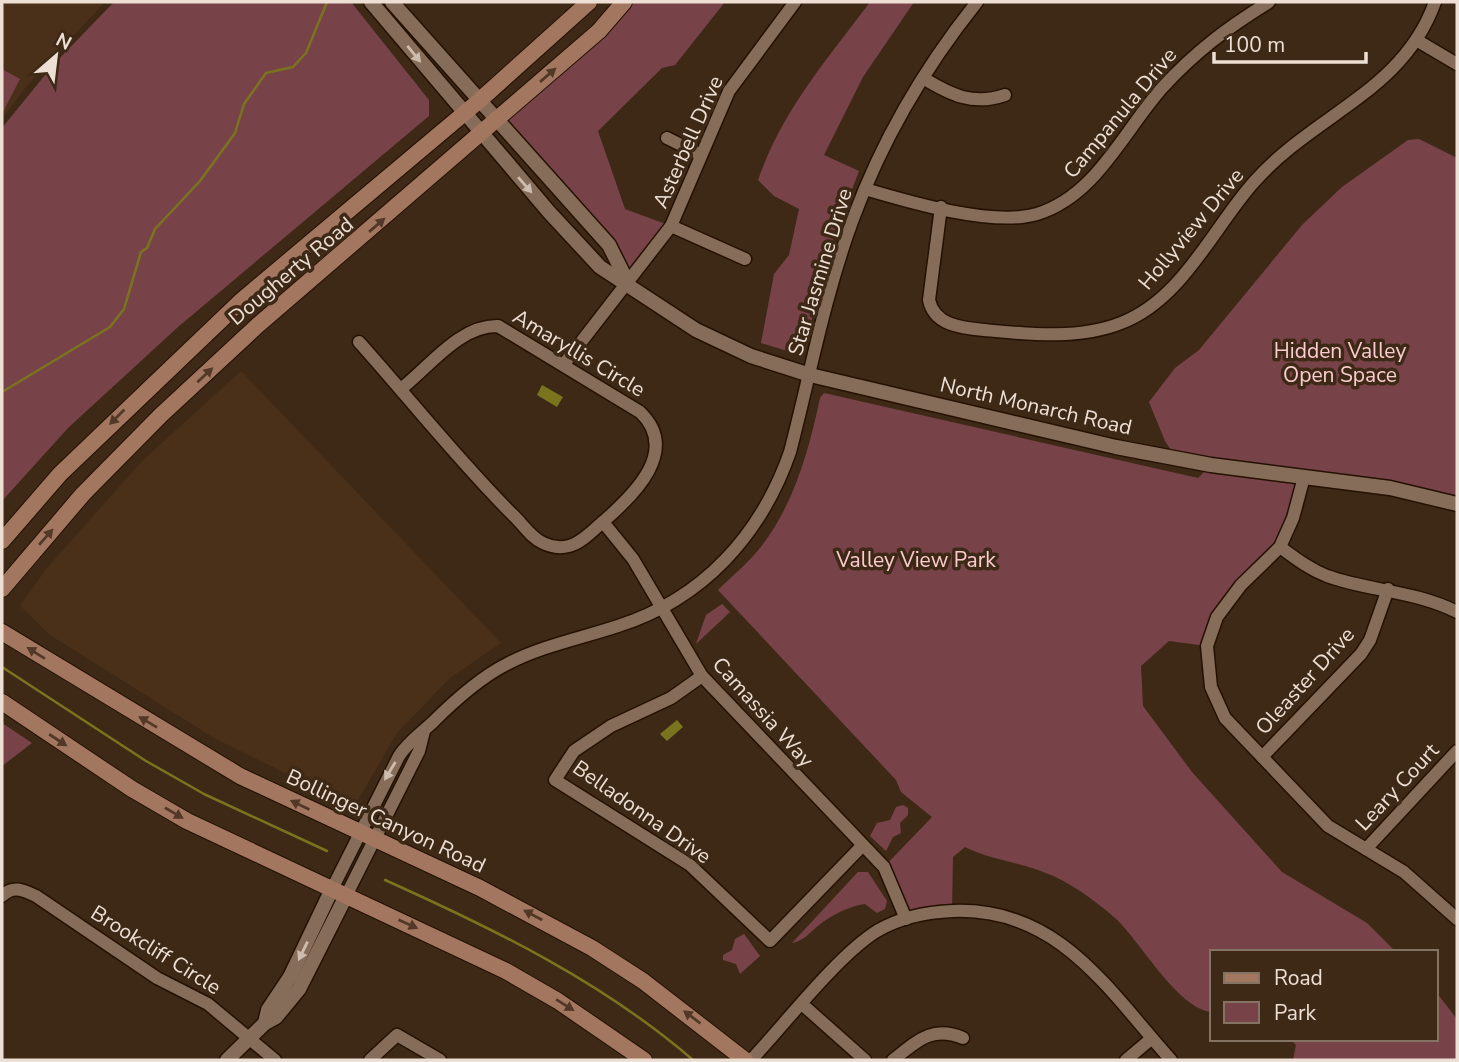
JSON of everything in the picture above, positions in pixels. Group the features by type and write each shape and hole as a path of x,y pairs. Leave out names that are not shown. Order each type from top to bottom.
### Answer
{"main road":[{"name":"Dougherty Road","path":"2,541 60,474 242,300 480,100 589,2"},
{"name":"Dougherty Road","path":"2,589 83,494 161,415 258,325 599,31 624,2"},
{"name":"Bollinger Canyon Road","path":"2,632 240,776 481,888 592,948 643,981 745,1060"},
{"path":"2,702 132,789 187,821 506,971 606,1032 644,1060"}],"street":[{"name":"North Monarch Road","path":"370,2 463,113 600,267 628,282 696,330 751,356 810,375 1116,447 1212,465 1390,488 1457,504"},
{"name":"North Monarch Road","path":"392,2 609,245 628,282"},
{"name":"Asterbell Drive","path":"564,364 671,226 729,91 795,2"},
{"name":"Star Jasmine Drive","path":"367,837 419,751 424,731 456,699 508,663 622,625 661,607 712,575 748,536 779,483 790,452 841,255 865,188 894,126 923,78 977,2"},
{"name":"Campanula Drive","path":"865,188 993,219 1035,214 1078,193 1161,90 1204,45 1269,2"},
{"name":"Hollyview Drive","path":"941,207 929,300 931,312 943,321 969,328 1031,334 1095,331 1121,323 1149,309 1173,286 1255,181 1328,117 1380,84 1418,41 1435,2"},
{"path":"1418,41 1457,64"},
{"path":"923,78 970,100 986,102 1005,95"},
{"path":"667,138 701,155"},
{"path":"671,226 745,259"},
{"name":"Amaryllis Circle","path":"359,342 502,503 543,543 558,547 571,546 626,503 645,477 657,446 655,431 639,412 498,326 484,325 468,333 402,388"},
{"path":"1304,477 1293,519 1280,547 1222,609 1207,646 1211,687 1225,718 1328,826 1404,873 1457,919"},
{"name":"Camassia Way","path":"603,522 633,559 702,676 884,867 906,919"},
{"path":"1280,547 1309,568 1328,576 1388,589 1457,612"},
{"name":"Oleaster Drive","path":"1262,757 1361,654 1370,640 1388,589"},
{"name":"Belladonna Drive","path":"702,676 671,698 611,726 574,751 555,780 690,865 770,941 862,846"},
{"name":"Leary Court","path":"1366,849 1457,751"},
{"path":"227,1060 265,1023 268,1010 339,893 367,837"},
{"name":"Brookcliff Circle","path":"2,896 10,889 23,890 36,896 157,978 208,1003 249,1038"},
{"path":"751,1060 852,951 877,931 906,919 941,911 972,910 1024,922 1069,948 1171,1060"},
{"path":"803,1005 865,1060"},
{"path":"893,1060 921,1038 947,1031 963,1038"},
{"path":"370,1060 397,1035 440,1060"},
{"path":"249,1038 275,1060"},
{"path":"1126,1060 1152,1039"}],"shaded area":[{"path":"2,2 105,2 26,87 2,119"},
{"path":"241,371 501,643 450,678 397,733 354,807 214,738 50,635 20,606 46,569 142,461"},
{"path":"542,385 563,397 557,407 537,395"},
{"path":"677,720 683,727 667,741 660,734"}],"green space":[{"path":"114,2 351,2 429,100 429,116 178,327 68,428 2,501 2,128 54,64"},
{"path":"624,2 725,2 675,65 662,68 598,131 625,209 671,226 628,282 609,245 496,120"},
{"path":"870,2 914,2 863,77 824,155 859,171 831,245 804,350 797,354 761,343 774,274 789,255 799,209 774,196 758,180 768,154 793,108"},
{"path":"2,69 20,79 2,114"},
{"name":"Hidden Valley Open Space","path":"1419,139 1457,158 1457,504 1304,477 1280,547 1241,585 1207,646 1169,641 1141,666 1143,706 1192,772 1282,872 1367,923 1394,950 1210,950 1210,1011 1199,1008 1172,987 1114,917 1081,892 1046,873 965,847 953,857 952,911 906,919 884,867 932,817 901,792 896,780 718,590 760,548 782,514 799,476 820,398 824,393 1198,478 1211,465 1176,458 1165,441 1149,402 1175,368 1199,350 1302,225 1342,187 1408,140"},
{"path":"722,604 730,612 696,644 706,615"},
{"path":"2,723 32,743 2,766"},
{"path":"903,805 908,808 908,815 900,823 901,833 893,837 886,851 870,836 877,823 890,820 896,807"},
{"path":"858,872 868,872 887,901 885,909 877,913 865,904 847,909 792,943"},
{"path":"744,934 760,956 740,974 736,964 723,960 723,955 732,950 735,939"},
{"path":"1438,995 1457,1019 1457,1060 1293,1060 1296,1045 1292,1041 1438,1041"}],"waterway":[{"path":"2,392 110,327 124,309 141,252 147,248 155,229 200,181 235,133 244,104 266,73 293,67 306,53 327,2"},
{"path":"2,667 146,761 204,794 327,851"},
{"path":"385,880 546,959 622,1006 693,1060"}],"park label":[{"name":"Valley View Park","path":"916,560"}]}
